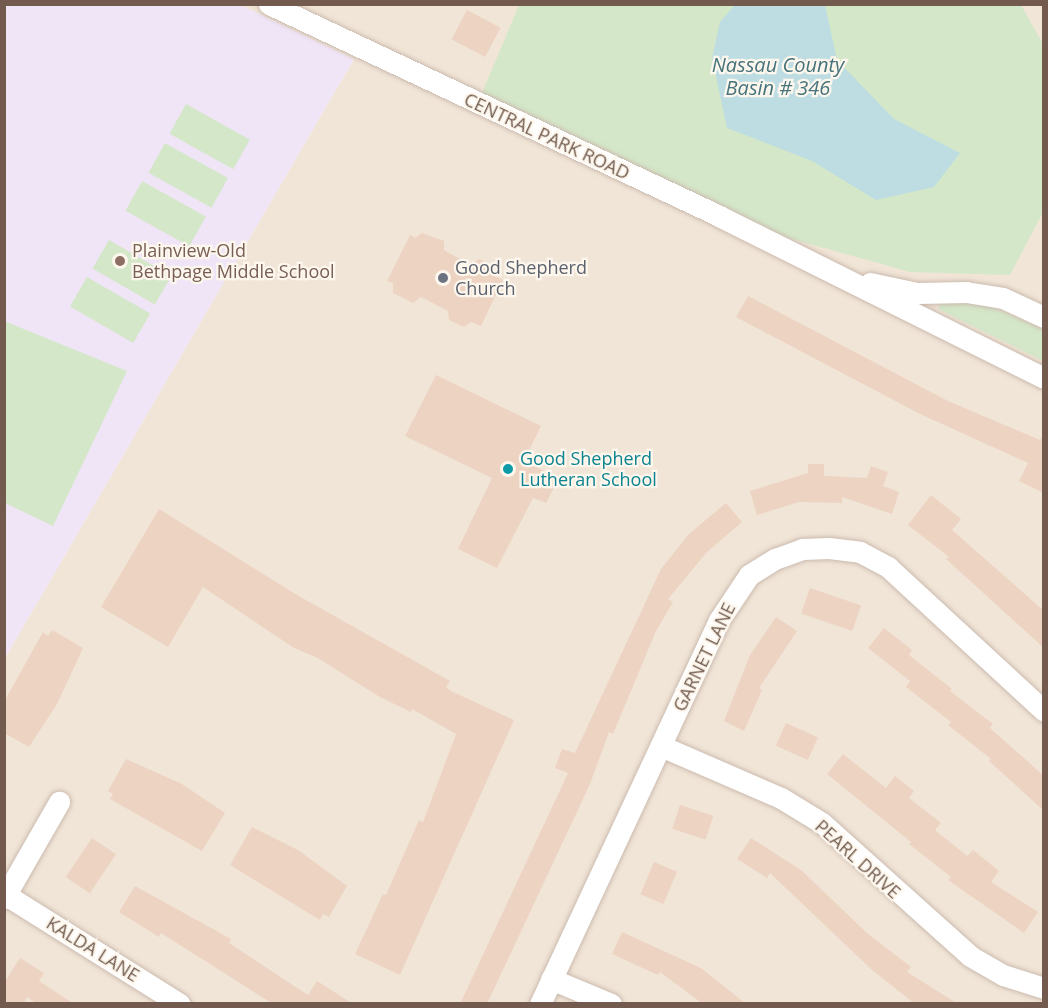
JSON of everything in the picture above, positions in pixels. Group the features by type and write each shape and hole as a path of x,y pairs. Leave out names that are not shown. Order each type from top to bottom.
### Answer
{"street":[{"name":"CENTRAL PARK ROAD","path":"269,4 308,12 1044,378"},
{"name":"CENTRAL PARK ROAD","path":"823,269 917,293 966,292 1003,298 1044,317"},
{"name":"GARNET LANE","path":"540,1004 719,620 749,575 802,549 860,552 888,567 1044,711"},
{"name":"PEARL DRIVE","path":"661,746 781,798 822,823 970,956 1004,975 1044,988"},
{"path":"5,897 59,802"},
{"name":"KALDA LANE","path":"5,897 180,1004"},
{"path":"551,979 611,1004"}],"shaded area":[{"name":"Plainview-Old Bethpage Middle School","path":"5,5 241,5 354,59 5,658"},
{"path":"241,5 1043,5 1043,1003 5,1004 5,658 354,59"}],"green space":[{"path":"519,5 1021,5 1043,44 1043,212 1010,275 910,272 767,232 479,100"},
{"path":"186,104 250,139 233,169 170,134"},
{"path":"165,143 228,178 211,208 149,173"},
{"path":"142,181 206,216 189,246 126,211"},
{"path":"109,240 171,276 155,305 92,269"},
{"path":"87,277 150,314 133,343 70,306"},
{"path":"978,301 1043,329 1043,361 938,309 941,303"},
{"path":"4,321 127,371 53,526 5,503"}],"water":[{"name":"Nassau County Basin # 346","path":"735,5 825,5 837,60 894,119 960,153 934,187 876,200 812,161 727,128 712,58 720,22"}],"building":[{"path":"467,10 501,28 485,57 452,39"},
{"name":"Good Shepherd Church","path":"422,233 444,241 444,250 470,265 479,259 493,266 493,275 503,280 481,326 471,322 464,327 449,320 448,311 421,297 413,303 393,293 393,283 387,281 410,235 415,238"},
{"path":"748,296 948,401 1040,440 1044,433 1044,493 1019,481 1028,463 920,414 736,317"},
{"name":"Good Shepherd Lutheran School","path":"436,375 541,426 524,461 559,478 546,503 533,498 497,568 458,549 492,478 405,436"},
{"path":"808,464 824,464 824,476 867,478 871,466 888,472 883,486 899,492 892,514 842,497 842,503 799,502 757,515 750,491 808,473"},
{"path":"931,495 961,519 952,530 1044,611 1044,648 946,559 949,557 908,525"},
{"path":"726,503 742,522 707,552 668,599 673,602 656,631 613,734 609,732 590,784 487,1004 460,1004 568,773 555,768 562,749 575,753 661,569 689,534"},
{"path":"159,509 297,595 450,681 446,687 451,691 514,720 400,975 355,954 383,894 386,895 419,820 423,822 456,734 412,709 411,712 378,696 318,658 294,648 203,587 168,647 101,607"},
{"path":"810,588 861,606 852,631 801,614"},
{"path":"776,617 797,631 759,688 762,690 744,731 724,721 750,655"},
{"path":"884,628 912,650 909,655 993,724 990,728 1044,776 1044,811 989,761 991,759 948,725 951,722 906,687 910,681 868,648"},
{"path":"52,630 83,648 57,704 29,747 4,733 4,702 43,632 48,636"},
{"path":"786,723 818,737 808,760 776,746"},
{"path":"843,754 886,788 895,776 914,791 909,798 941,823 935,830 967,856 973,850 999,871 991,882 1038,912 1024,933 948,880 951,877 827,774"},
{"path":"126,759 182,784 225,813 202,851 110,799 113,794 108,791"},
{"path":"680,805 713,816 706,840 672,829"},
{"path":"252,827 298,850 347,886 329,917 323,914 320,920 230,865"},
{"path":"92,838 116,854 90,893 66,877"},
{"path":"751,838 801,870 867,933 911,967 907,972 958,1004 915,1004 871,969 770,873 767,878 737,859"},
{"path":"654,862 677,872 663,904 640,894"},
{"path":"135,886 231,939 229,943 308,995 317,981 353,1004 273,1004 161,933 159,937 119,912"},
{"path":"622,932 701,968 746,1004 703,1004 660,972 658,975 612,954"},
{"path":"20,958 44,973 39,981 74,1004 37,1004 27,997 23,1004 4,1004 4,983"}],"place":[{"name":"Plainview-Old Bethpage Middle School","path":"120,261"},
{"name":"Good Shepherd Church","path":"443,278"},
{"name":"Good Shepherd Lutheran School","path":"508,469"}]}
